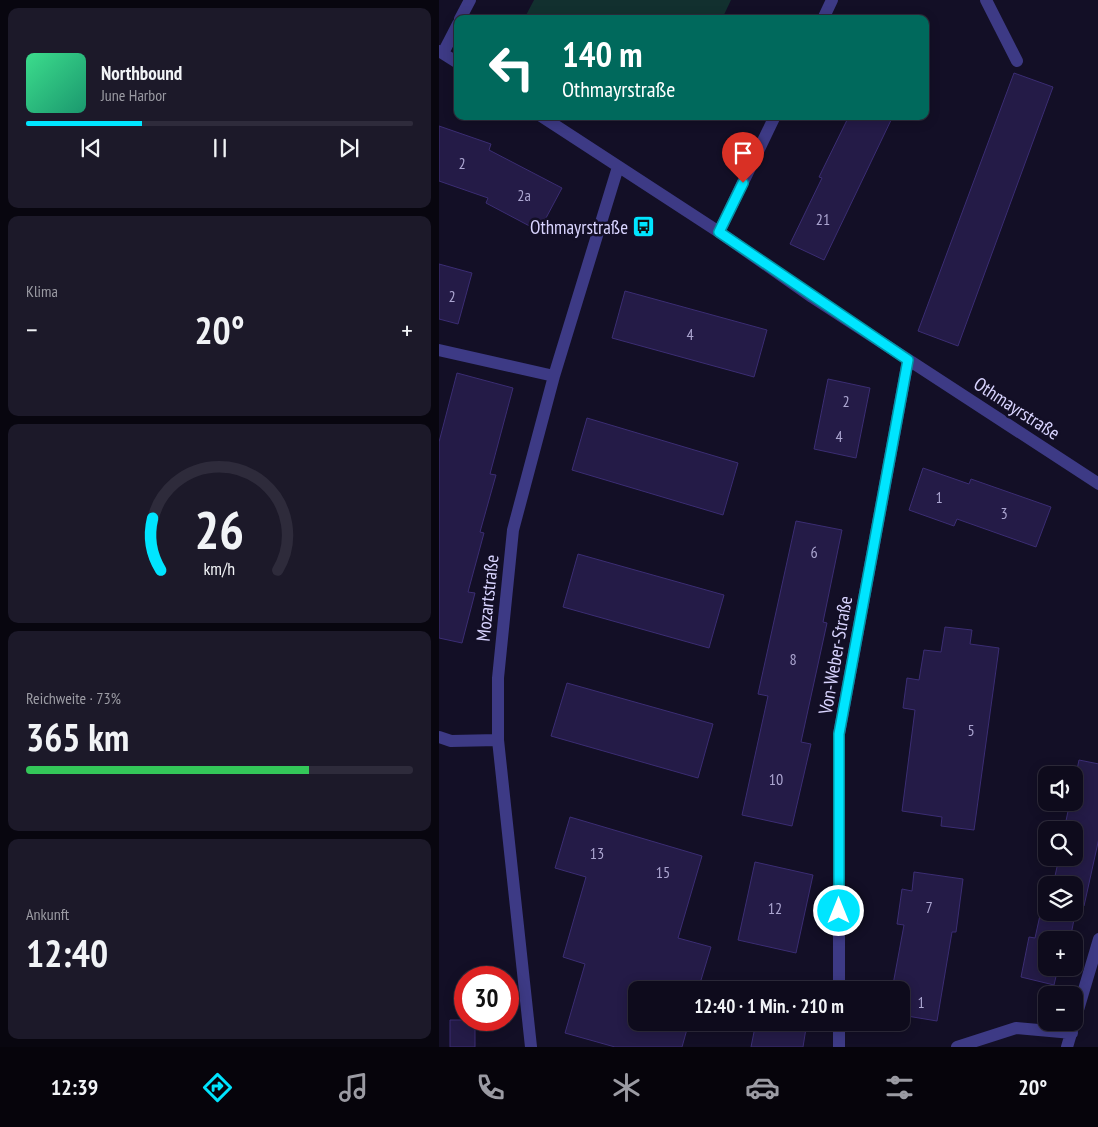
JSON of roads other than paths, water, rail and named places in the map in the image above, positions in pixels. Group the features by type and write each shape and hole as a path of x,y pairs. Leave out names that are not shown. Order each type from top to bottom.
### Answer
{"street":[{"path":"462,15 470,0"},
{"path":"825,15 832,0"},
{"path":"986,0 1017,61"},
{"path":"454,31 441,52 454,60"},
{"name":"Othmayrstraße","path":"547,120 1098,484"},
{"path":"719,232 773,120"},
{"name":"Mozartstraße","path":"531,1047 498,740 498,678 513,530 554,376 618,166"},
{"path":"439,350 554,376"},
{"name":"Von-Weber-Straße","path":"839,981 839,734 908,360"},
{"path":"439,737 451,741 498,740"},
{"path":"1067,1047 1098,939"},
{"path":"957,1047 1016,1028 1072,1033"},
{"path":"839,1031 839,1047"}],"place":[{"name":"Othmayrstraße","path":"644,227"}]}
